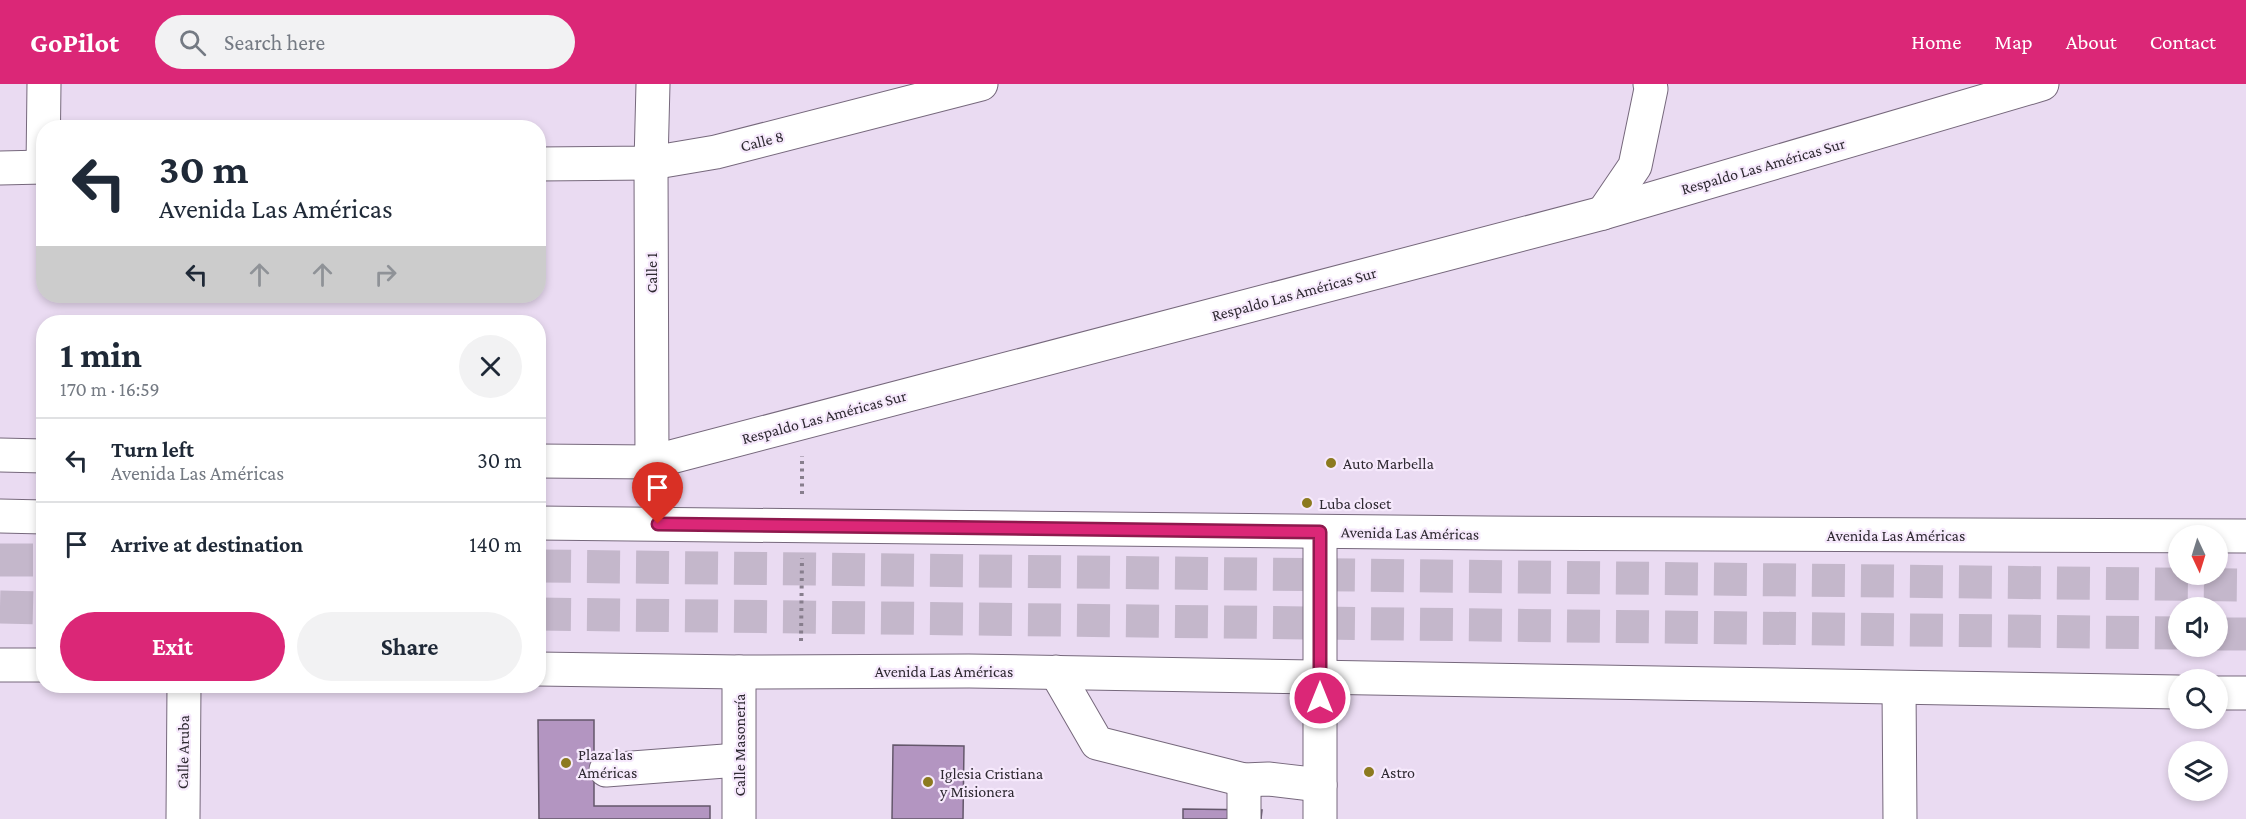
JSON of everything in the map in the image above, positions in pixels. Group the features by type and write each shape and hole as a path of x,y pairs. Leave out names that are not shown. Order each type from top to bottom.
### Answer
{"main road":[{"path":"44,84 44,120"},
{"name":"Calle 1","path":"652,84 652,462"},
{"name":"Calle 8","path":"546,164 651,163 716,152 981,84"},
{"path":"1603,213 1635,166 1651,89 1650,84"},
{"name":"Respaldo Las Américas Sur","path":"546,461 652,462 1603,213 2042,84"},
{"path":"0,168 36,167"},
{"path":"0,455 36,456"},
{"path":"0,516 36,517"},
{"name":"Avenida Las Américas","path":"546,523 1320,532 2246,536"},
{"path":"1320,532 1320,819"},
{"path":"0,665 36,665"},
{"name":"Avenida Las Américas","path":"546,669 1056,672 2168,692"},
{"name":"Calle Masonería","path":"739,672 739,819"},
{"path":"1056,672 1097,743 1244,780 1268,779 1320,785"},
{"path":"1899,688 1900,819"},
{"name":"Calle Aruba","path":"183,819 184,693"},
{"path":"2228,693 2246,693"},
{"path":"606,770 738,760"},
{"path":"1244,780 1244,819"}],"path":[{"path":"801,671 802,450"}],"building":[{"name":"Plaza las Américas","path":"538,720 594,720 594,806 710,806 710,819 539,819"},
{"name":"Iglesia Cristiana y Misionera","path":"893,745 964,746 963,819 892,819"},
{"path":"1183,809 1262,810 1261,819 1183,819"}],"tunnel":[{"path":"0,560 36,560"},
{"path":"546,566 2246,585"},
{"path":"0,607 36,608"},
{"path":"546,614 2168,633"},
{"path":"2228,634 2246,634"}],"place":[{"name":"Auto Marbella","path":"1331,463"},
{"name":"Luba closet","path":"1307,503"},
{"name":"Plaza las Américas","path":"566,763"},
{"name":"Astro","path":"1369,772"},
{"name":"Iglesia Cristiana y Misionera","path":"928,782"}],"route":[{"path":"658,524 1320,532 1320,698"}]}
